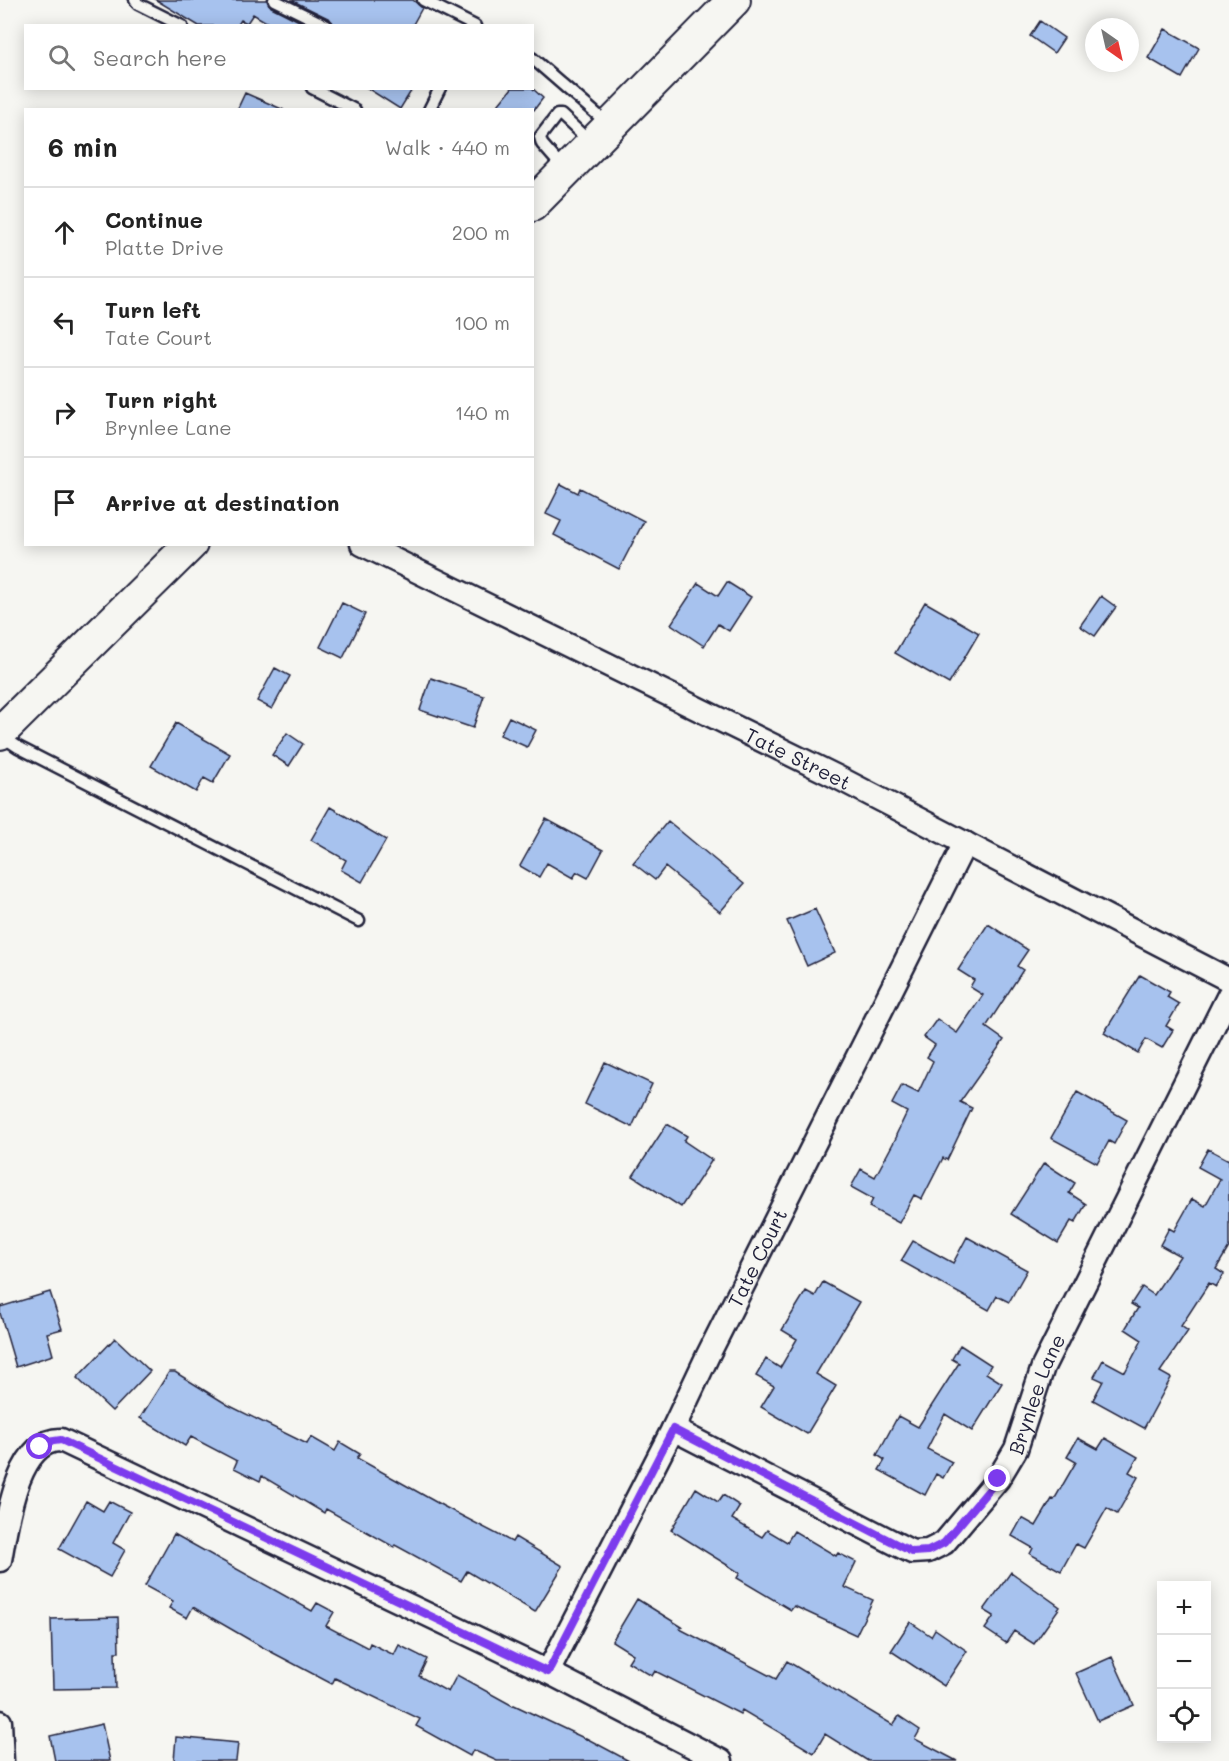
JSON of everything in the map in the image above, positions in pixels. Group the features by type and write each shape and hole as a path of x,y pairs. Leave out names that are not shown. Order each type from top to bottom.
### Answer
{"street":[{"path":"534,202 734,0"},
{"path":"0,734 190,546"},
{"name":"Tate Street","path":"366,546 837,777 1229,980"},
{"name":"Tate Court","path":"548,1672 673,1429 965,843"},
{"name":"Brynlee Lane","path":"673,1429 912,1552 928,1551 944,1543 998,1479 1016,1449 1043,1367 1229,995"},
{"path":"0,1560 11,1502 24,1468 34,1452 47,1442 61,1440 548,1672 721,1761"},
{"path":"0,1722 2,1761"}],"lane":[{"path":"135,0 138,4 178,24"},
{"path":"274,0 323,24"},
{"path":"423,0 471,24"},
{"path":"534,60 601,135"},
{"path":"316,90 351,108"},
{"path":"430,108 439,90"},
{"path":"566,171 542,144 540,137 557,115 601,135"},
{"path":"0,734 18,747 359,921"}],"building":[{"path":"156,0 267,0 271,7 305,24 270,24 253,14 247,23 241,20 238,24 196,24"},
{"path":"291,0 413,0 422,8 413,24 333,24 330,19"},
{"path":"1040,21 1064,38 1054,53 1030,36"},
{"path":"1165,29 1199,48 1182,78 1148,58"},
{"path":"370,90 412,90 398,108"},
{"path":"510,90 534,90 543,98 534,110 534,108 496,108"},
{"path":"245,93 279,108 238,108"},
{"path":"561,484 578,493 580,488 644,521 619,569 554,535 561,521 546,514"},
{"path":"727,582 751,597 729,631 718,624 704,646 671,624 698,583 718,596"},
{"path":"1101,596 1116,607 1095,636 1080,626"},
{"path":"925,602 979,633 949,684 895,653"},
{"path":"342,603 365,614 343,658 320,647"},
{"path":"275,668 290,676 272,709 257,701"},
{"path":"431,678 484,696 473,728 420,710"},
{"path":"509,717 536,730 527,747 500,735"},
{"path":"176,723 230,754 213,783 204,778 196,792 151,766"},
{"path":"287,733 303,744 289,766 272,755"},
{"path":"330,807 386,840 362,882 341,870 346,860 311,840"},
{"path":"546,819 603,850 588,878 577,872 573,878 547,863 539,877 520,866"},
{"path":"668,821 744,884 720,912 665,867 655,880 633,863"},
{"path":"815,909 835,953 807,966 787,921"},
{"path":"988,924 1028,950 1017,966 1023,970 986,1027 1004,1040 960,1102 972,1108 947,1160 943,1158 922,1199 914,1195 899,1223 869,1207 873,1199 851,1187 861,1169 875,1177 897,1136 907,1112 892,1104 902,1085 918,1093 933,1061 927,1057 935,1045 924,1037 937,1019 957,1033 983,995 970,987 974,980 958,970"},
{"path":"1140,975 1170,992 1167,997 1179,1004 1166,1026 1173,1030 1162,1048 1146,1039 1138,1053 1104,1033"},
{"path":"605,1062 652,1084 632,1127 585,1104"},
{"path":"1077,1092 1127,1120 1114,1144 1109,1141 1097,1163 1051,1138"},
{"path":"667,1124 687,1136 684,1141 712,1160 681,1207 633,1176"},
{"path":"1208,1149 1229,1160 1229,1247 1216,1269 1224,1274 1216,1287 1209,1283 1181,1326 1188,1331 1160,1372 1171,1378 1144,1428 1093,1400 1103,1381 1094,1377 1103,1360 1125,1372 1142,1340 1125,1329 1138,1308 1131,1304 1142,1287 1154,1295 1180,1256 1160,1245 1169,1228 1174,1231 1192,1199 1205,1206 1220,1179 1198,1167"},
{"path":"1044,1163 1075,1183 1069,1193 1086,1204 1075,1223 1071,1221 1058,1243 1011,1214"},
{"path":"967,1237 1027,1270 1009,1302 997,1296 989,1310 901,1261 913,1241 953,1263"},
{"path":"823,1282 859,1302 816,1374 836,1386 807,1434 761,1407 774,1386 756,1376 766,1359 780,1368 797,1339 782,1330 806,1291 815,1296"},
{"path":"50,1292 62,1329 47,1333 53,1355 16,1367 0,1307"},
{"path":"115,1338 150,1371 112,1411 77,1378"},
{"path":"960,1345 991,1365 986,1373 1002,1383 972,1431 945,1414 927,1449 952,1462 943,1478 936,1474 925,1495 879,1470 885,1460 877,1455 898,1416 918,1427 959,1363 952,1359"},
{"path":"169,1372 175,1372 228,1405 307,1444 311,1437 335,1451 340,1442 360,1454 357,1458 443,1506 512,1542 515,1537 563,1566 535,1612 467,1571 461,1581 326,1509 324,1513 262,1476 260,1481 234,1468 237,1461 191,1437 185,1446 140,1418"},
{"path":"1078,1438 1098,1449 1105,1438 1138,1457 1129,1472 1138,1477 1117,1514 1107,1508 1084,1548 1076,1544 1061,1571 1030,1554 1033,1548 1012,1536 1022,1518 1036,1526 1052,1499 1054,1500 1076,1462 1067,1457"},
{"path":"696,1488 718,1502 723,1495 740,1506 732,1519 762,1537 767,1530 787,1542 794,1531 836,1556 838,1553 856,1562 844,1587 873,1600 856,1635 794,1606 791,1610 737,1578 740,1573 671,1530"},
{"path":"86,1501 103,1511 109,1501 130,1512 113,1543 125,1550 110,1577 59,1549"},
{"path":"174,1534 312,1611 317,1603 334,1612 326,1626 368,1648 370,1643 394,1655 399,1645 427,1659 419,1676 448,1692 457,1675 513,1706 586,1738 629,1761 497,1761 473,1750 470,1756 416,1726 420,1719 335,1678 332,1684 193,1607 187,1618 169,1608 173,1601 145,1586"},
{"path":"1011,1572 1060,1607 1034,1644 1014,1631 1006,1643 985,1629 994,1616 984,1610"},
{"path":"637,1599 682,1627 680,1629 776,1679 787,1661 893,1725 899,1716 920,1730 915,1739 957,1761 868,1761 825,1734 814,1753 742,1710 740,1714 655,1671 652,1676 628,1662 633,1654 612,1641"},
{"path":"118,1617 119,1652 115,1652 116,1688 53,1689 51,1619"},
{"path":"910,1622 931,1636 935,1629 967,1651 944,1686 891,1651"},
{"path":"1112,1657 1134,1705 1098,1721 1076,1673"},
{"path":"102,1724 110,1761 55,1761 50,1736"},
{"path":"176,1737 238,1743 236,1761 174,1761"}],"route":[{"path":"40,1447 47,1442 61,1440 548,1672 673,1429 912,1552 928,1551 944,1543 998,1479"}]}
